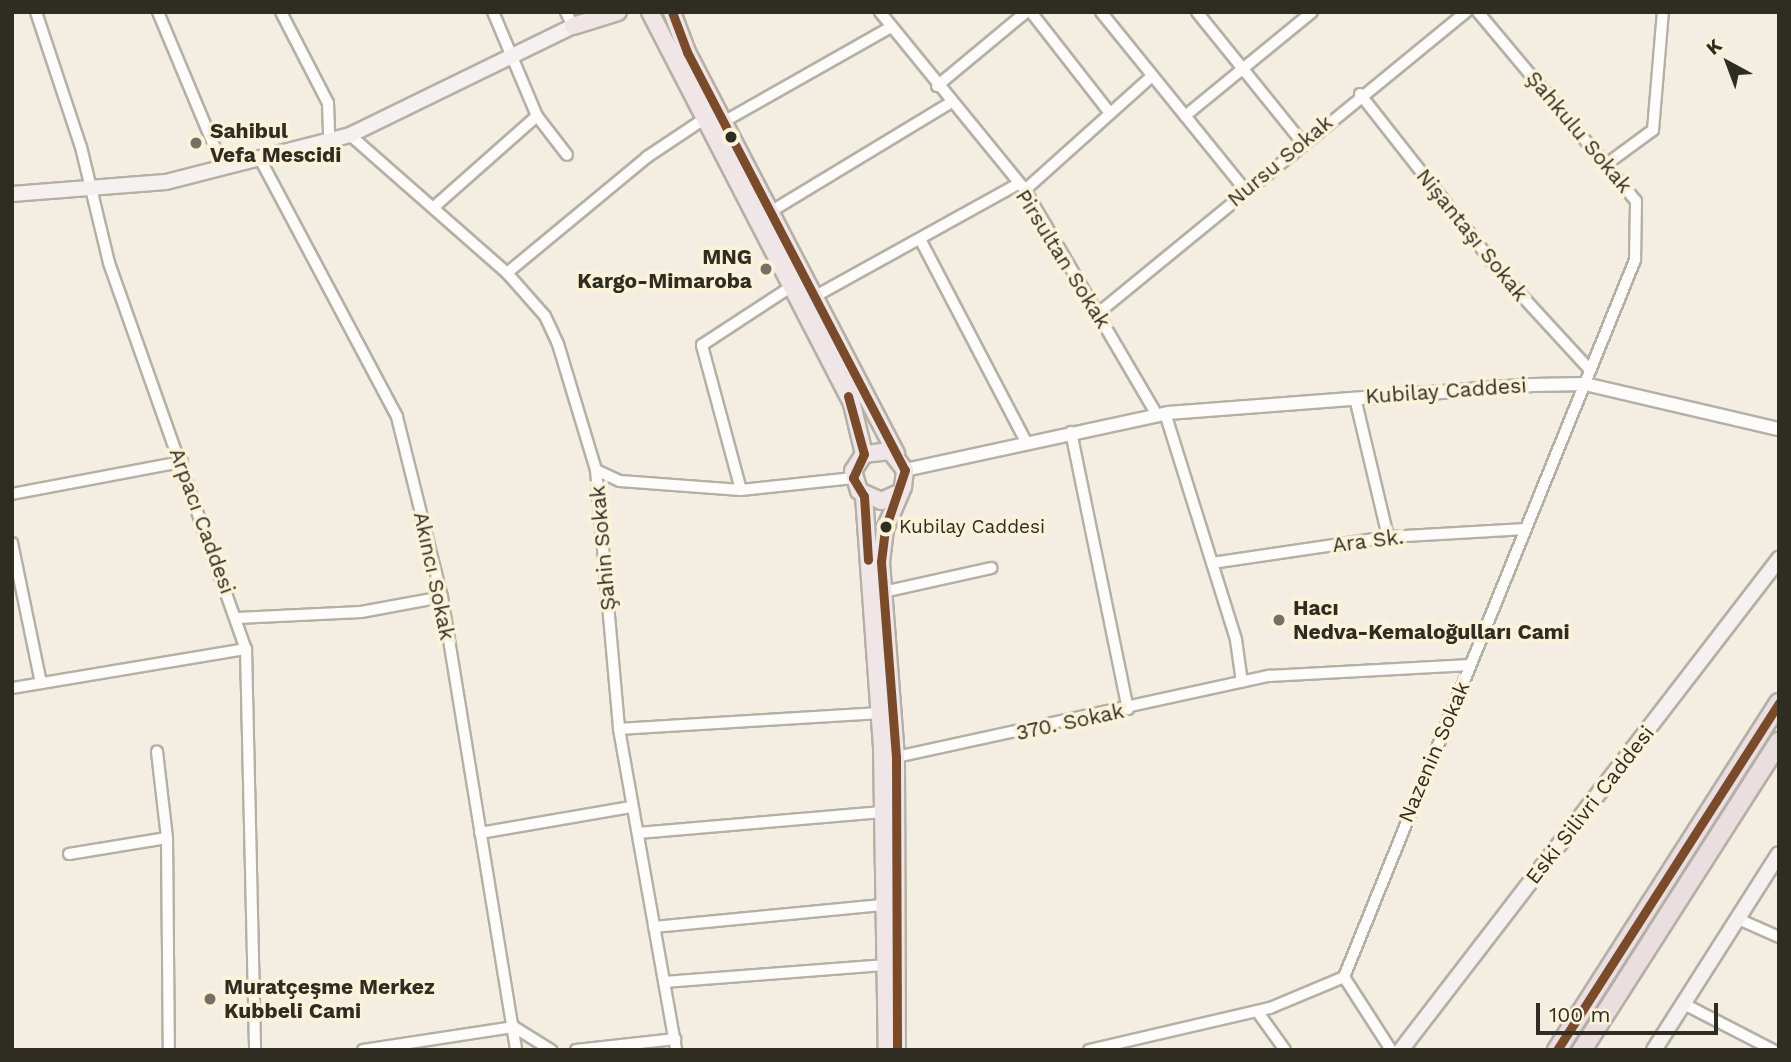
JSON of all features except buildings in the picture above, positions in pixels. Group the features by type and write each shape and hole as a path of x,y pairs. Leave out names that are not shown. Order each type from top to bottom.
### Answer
{"highway":[{"path":"1557,1050 1779,702"},
{"path":"1582,1050 1779,742"}],"main road":[{"path":"12,194 88,191 166,182 222,165 351,135 513,56 583,12"},
{"path":"569,19 618,12"},
{"path":"650,12 707,117 852,404 864,454 853,478 864,496 880,713 883,965 887,1050"},
{"path":"672,12 770,212 905,470 885,530 883,592 896,757 897,1050"},
{"path":"864,454 876,449 896,454"},
{"path":"864,496 881,501 897,494"},
{"name":"Eski Silivri Caddesi","path":"1401,1050 1779,559"},
{"path":"1654,1050 1779,854"}],"street":[{"name":"Arpacı Caddesi","path":"36,12 81,146 88,191 246,649 255,1050"},
{"path":"158,12 222,165"},
{"path":"281,12 328,103 329,139"},
{"path":"494,12 537,116 567,155"},
{"name":"Pirsultan Sokak","path":"880,12 950,103 1021,187 1161,414 1236,640 1242,682"},
{"path":"937,86 1026,12"},
{"path":"1031,12 1110,113"},
{"path":"1101,12 1245,190"},
{"path":"1197,12 1302,142"},
{"name":"Nursu Sokak","path":"1097,314 1360,94 1466,12"},
{"name":"Şahkulu Sokak","path":"1478,12 1608,163 1636,201 1635,260 1585,384"},
{"path":"1608,163 1653,130 1663,12"},
{"path":"1185,116 1244,70 1305,14"},
{"path":"725,121 891,27"},
{"path":"814,297 1021,187 1152,76"},
{"name":"Nişantaşı Sokak","path":"1360,94 1500,272 1590,370"},
{"path":"770,212 950,103"},
{"path":"434,207 537,116"},
{"path":"507,273 648,157 707,117"},
{"name":"Şahin Sokak","path":"351,135 507,273 545,316 558,344 596,470 619,729 676,1045"},
{"name":"Akıncı Sokak","path":"259,157 397,417 442,597 516,1050"},
{"path":"920,239 1026,442"},
{"path":"741,490 702,345 792,286"},
{"name":"Kubilay Caddesi","path":"905,470 1161,414 1355,398 1585,384 1779,429"},
{"name":"Nazenin Sokak","path":"1344,977 1585,384"},
{"path":"1355,398 1388,537"},
{"path":"1071,432 1128,709"},
{"path":"12,494 182,462"},
{"path":"596,470 620,481 741,490 853,478"},
{"name":"Ara Sk.","path":"1212,563 1388,537 1526,528"},
{"path":"12,543 41,683"},
{"path":"883,592 990,568"},
{"path":"237,618 361,612 442,597"},
{"path":"12,688 246,649"},
{"name":"370. Sokak","path":"896,757 1282,675 1470,665"},
{"path":"619,729 880,713"},
{"path":"157,752 167,838 169,1050"},
{"path":"480,833 631,807"},
{"path":"638,833 882,812"},
{"path":"69,854 167,838"},
{"path":"654,927 882,905"},
{"path":"1737,918 1779,937"},
{"path":"664,982 883,965"},
{"path":"1089,1050 1133,1045 1257,1011 1344,977 1391,1050"},
{"path":"1684,1004 1773,1050"},
{"path":"1257,1011 1285,1050"},
{"path":"363,1050 514,1027 551,1050"},
{"path":"576,1050 676,1045"}],"transit line":[{"path":"672,12 687,52 905,470 885,529 881,562 896,757 897,1050"},
{"path":"848,396 864,454 853,478 864,496 868,560"},
{"path":"1557,1050 1779,703"}],"place":[{"name":"Sahibul Vefa Mescidi","path":"196,143"},
{"name":"MNG Kargo-Mimaroba","path":"766,269"},
{"name":"Kubilay Caddesi","path":"886,527"},
{"name":"Hacı Nedva-Kemaloğulları Cami","path":"1279,620"},
{"name":"Muratçeşme Merkez Kubbeli Cami","path":"210,999"}]}
